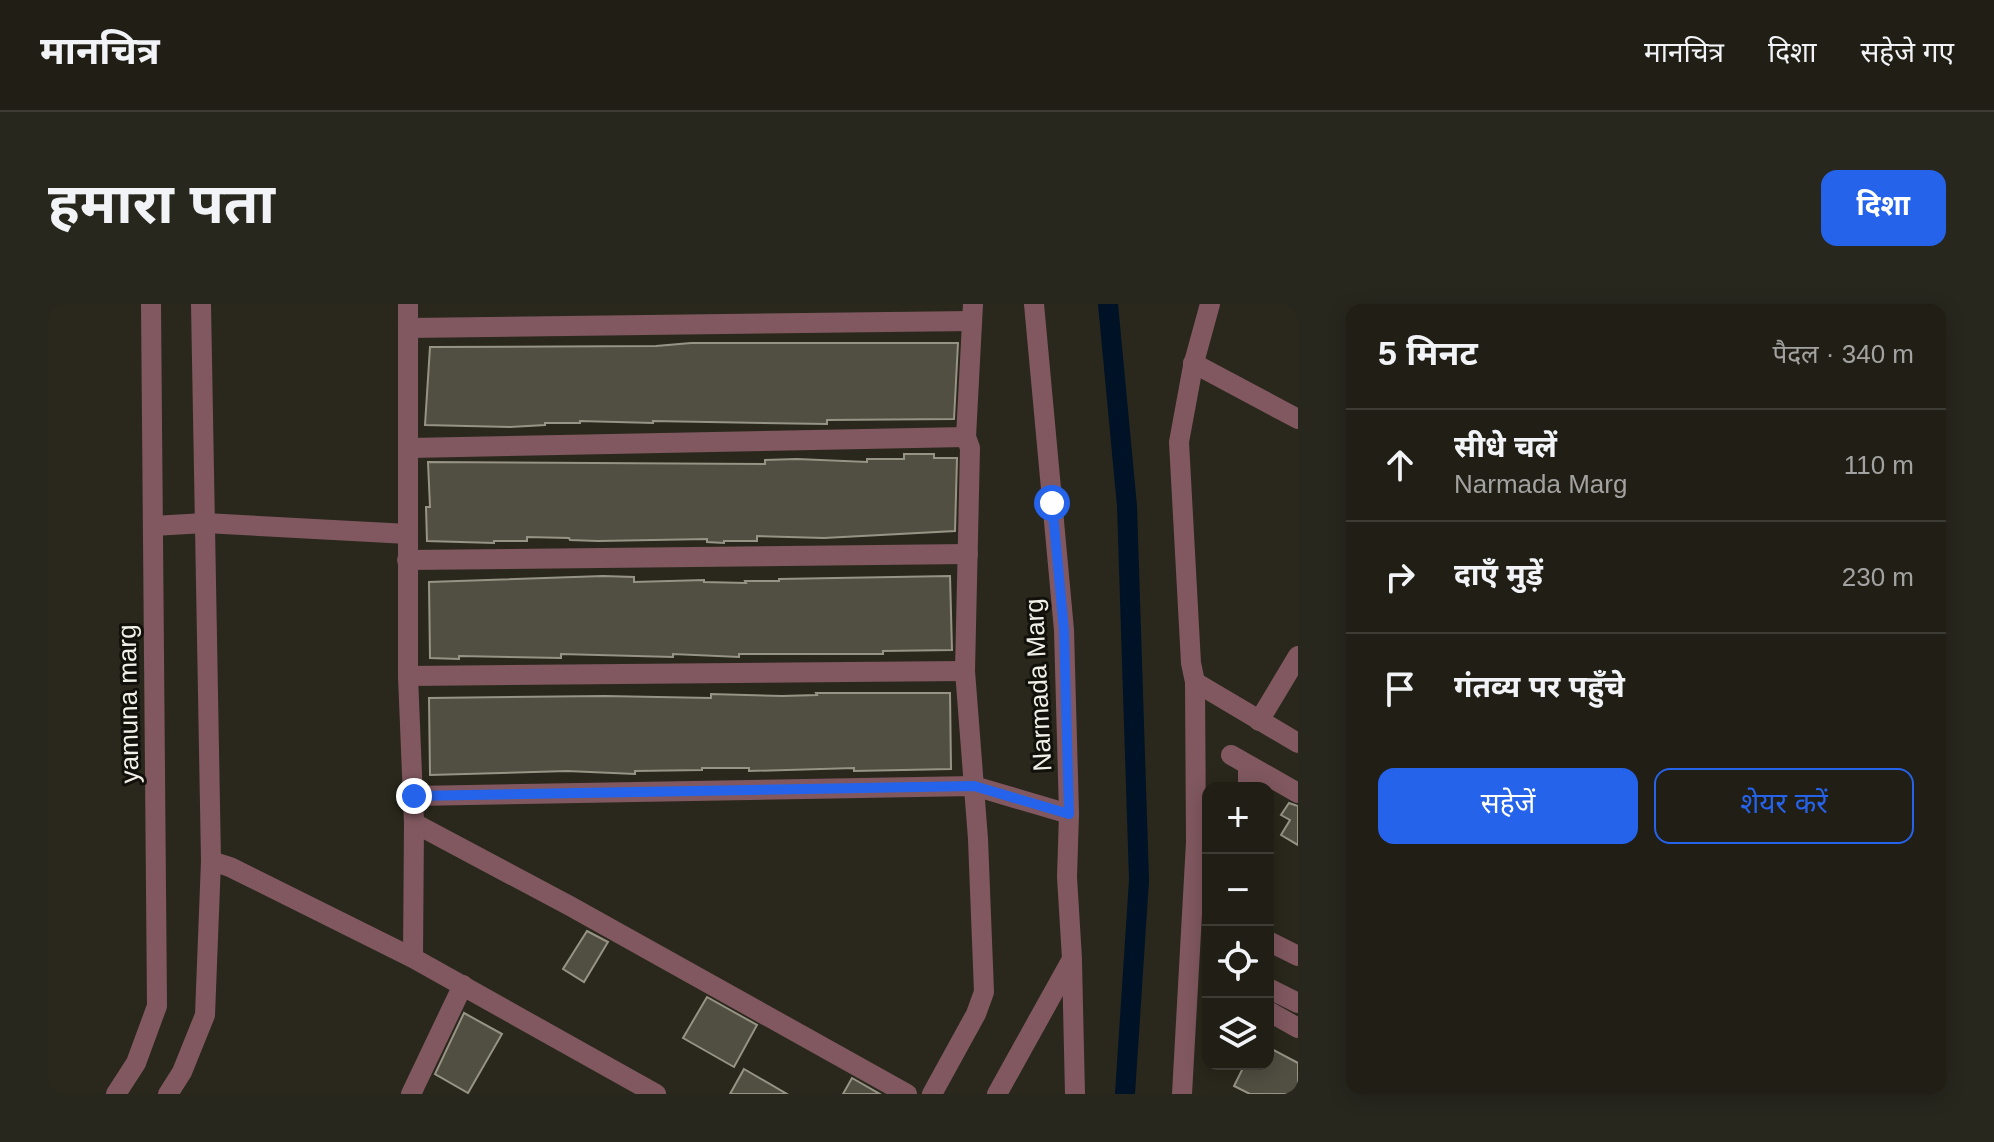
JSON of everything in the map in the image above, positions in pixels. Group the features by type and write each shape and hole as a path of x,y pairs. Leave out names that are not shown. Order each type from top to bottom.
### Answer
{"street":[{"name":"yamuna marg","path":"116,1094 136,1063 157,1006 151,304"},
{"path":"168,1094 182,1072 205,1015 211,861 201,304"},
{"path":"408,304 410,448 407,560 408,676 414,796 413,958"},
{"name":"Narmada Marg","path":"1034,304 1064,630 1069,814 1067,877 1075,1094"},
{"path":"1182,1094 1199,979 1200,908 1196,842 1195,682 1191,663 1179,442 1193,363 1210,304"},
{"path":"408,328 638,314 972,312 966,437 970,448 965,671 984,992 976,1014 932,1094"},
{"path":"1193,363 1298,419"},
{"path":"410,448 966,437"},
{"path":"153,526 205,523 408,534"},
{"path":"407,560 968,554"},
{"path":"1259,721 1298,656"},
{"path":"408,676 965,671"},
{"path":"1195,682 1298,743"},
{"path":"1246,782 1240,760 1298,793"},
{"path":"414,796 974,786 1069,814"},
{"path":"414,823 570,906 907,1094"},
{"path":"211,861 230,867 413,958 656,1094"},
{"path":"1274,944 1298,956"},
{"path":"997,1094 1072,959"},
{"path":"411,1094 463,985"},
{"path":"1274,991 1298,1003"},
{"path":"1274,1014 1298,1028"}],"building":[{"path":"691,343 958,343 954,419 827,420 827,424 580,421 510,427 425,425 430,347 656,346"},
{"path":"904,454 957,458 955,531 824,538 757,536 757,541 724,543 707,542 707,539 598,541 527,537 527,541 494,543 427,541 426,507 430,507 428,462 765,464 765,460 797,459 867,462 867,459 904,459"},
{"path":"950,576 952,650 883,651 883,654 739,654 739,657 561,654 561,658 430,658 429,582 634,577 634,582 704,580 746,583 779,579"},
{"path":"950,693 951,769 749,771 749,768 702,768 635,771 635,774 567,771 430,775 429,698 711,698 711,694 782,696"},
{"path":"1289,803 1298,806 1298,845 1281,835 1290,820 1281,815"},
{"path":"587,931 608,942 584,982 563,969"},
{"path":"707,997 757,1025 734,1067 683,1038"},
{"path":"464,1013 502,1034 468,1093 435,1074"},
{"path":"1274,1050 1298,1063 1298,1094 1250,1094 1234,1086 1242,1070 1274,1070"},
{"path":"744,1069 787,1094 730,1094"},
{"path":"852,1078 880,1094 843,1094"}],"waterway":[{"path":"1108,304 1127,506 1139,880 1125,1094"}],"route":[{"path":"414,796 974,786 1069,814 1064,630 1052,503"}]}
